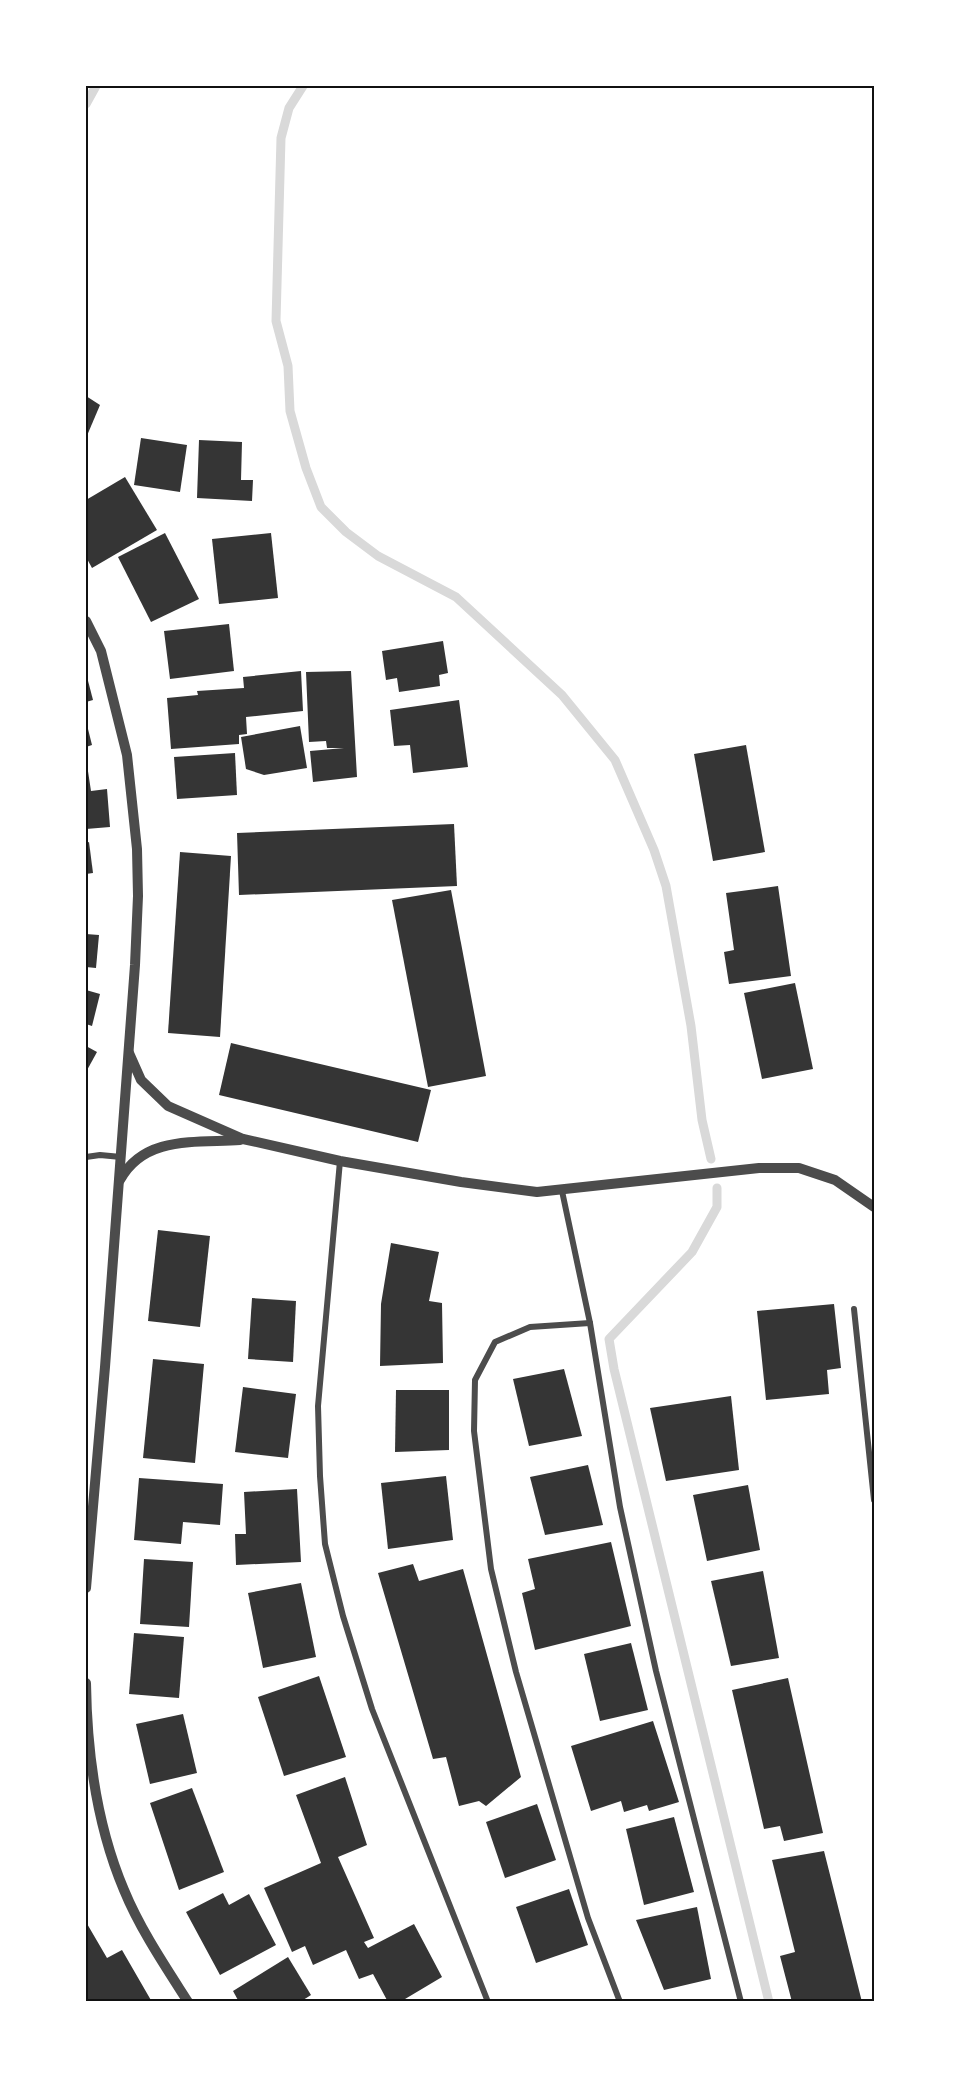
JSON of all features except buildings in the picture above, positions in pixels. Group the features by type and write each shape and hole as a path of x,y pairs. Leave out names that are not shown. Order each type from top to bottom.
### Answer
{"street":[{"path":"86,621 101,651 119,716 130,779 137,849 135,965 86,1588"},
{"path":"128,1050 141,1080 168,1106 243,1139 340,1161 461,1182 537,1192 759,1168 799,1168 835,1180 874,1207"},
{"path":"118,1182 125,1170 148,1150 168,1144 243,1139"},
{"path":"86,1157 100,1155 121,1157"},
{"path":"340,1161 318,1406 325,1544 343,1616 372,1709 488,2001"},
{"path":"562,1191 590,1323 620,1507 656,1671 741,2001"},
{"path":"854,1309 874,1500"},
{"path":"590,1323 530,1327 495,1342 475,1380 474,1431 491,1569 516,1672 588,1918 620,2001"},
{"path":"86,1683 86,1722 95,1796 112,1860 125,1893 147,1935 188,2001"}],"waterway":[{"path":"86,104 96,86"},
{"path":"303,86 289,108 281,138 276,321 288,366 290,411 306,468 321,507 346,532 378,556 456,597 562,695 615,760 654,850 666,886 691,1026 702,1120 711,1159"},
{"path":"717,1188 717,1207 692,1252 609,1339 614,1369 769,2002"}]}
